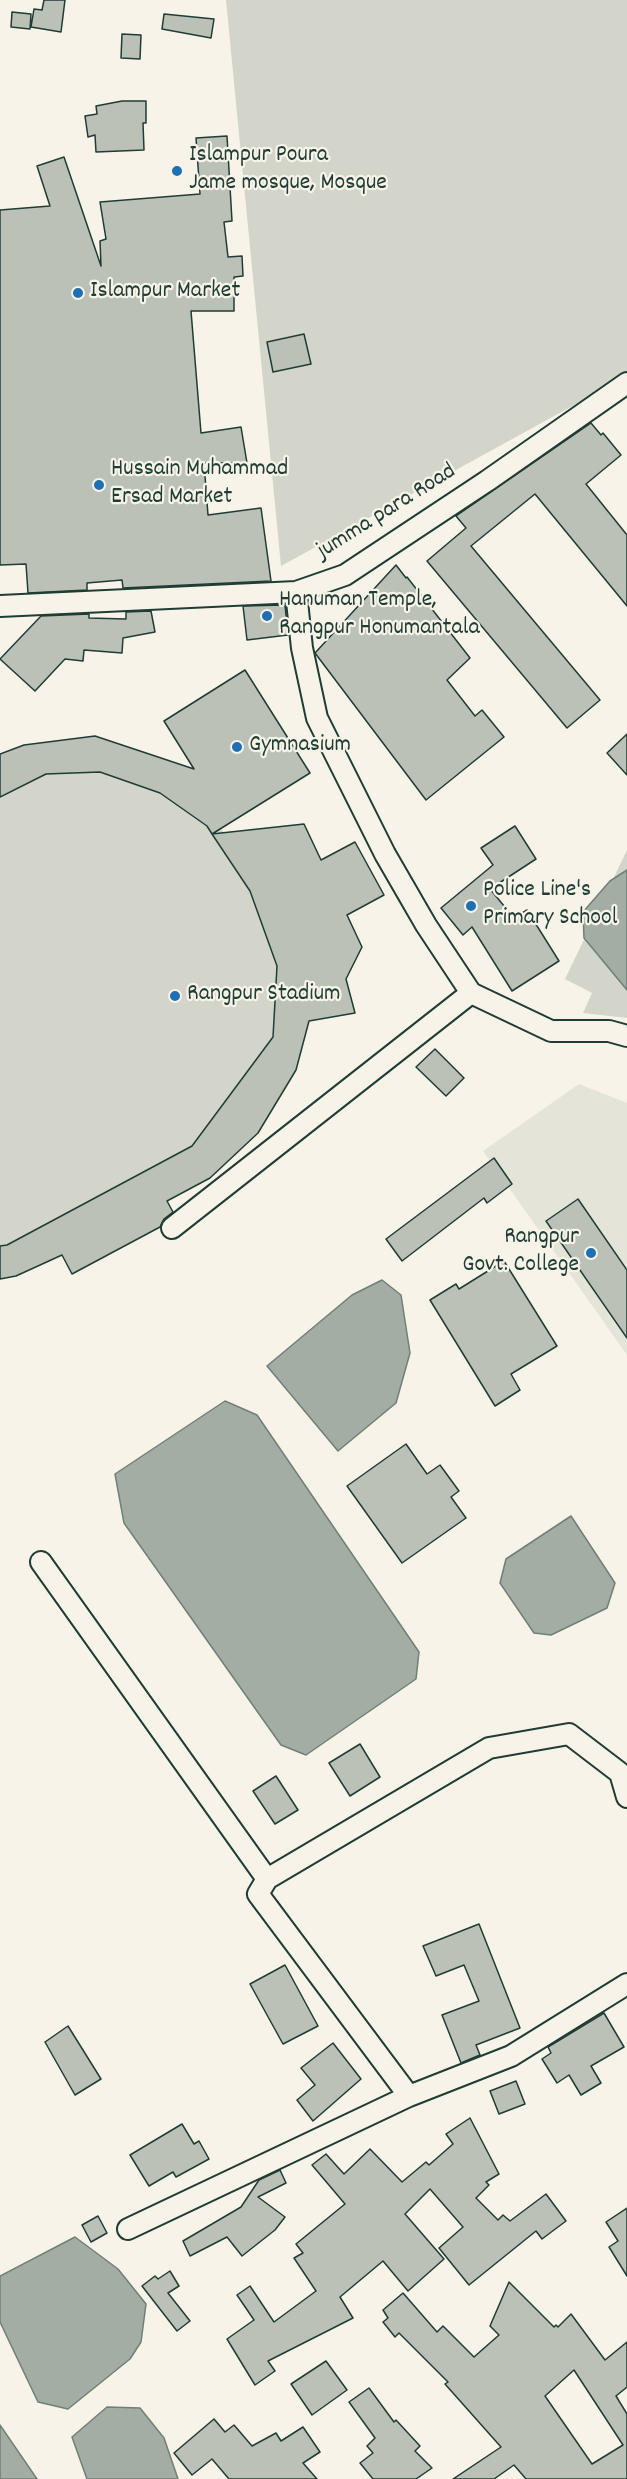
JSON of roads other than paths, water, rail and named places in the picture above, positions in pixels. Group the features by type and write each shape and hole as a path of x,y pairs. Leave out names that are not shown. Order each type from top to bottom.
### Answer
{"street":[{"name":"jumma para Road","path":"0,606 296,592 345,575 487,481 627,383"},
{"path":"296,592 302,648 317,718 385,854 426,925 471,993 551,1031 609,1031 627,1036"},
{"path":"172,1228 471,993"},
{"path":"41,1562 267,1879"},
{"path":"409,2097 258,1894 267,1879 489,1748 569,1734 620,1773 627,1797"},
{"path":"128,2229 409,2097 511,2056 627,1984"}],"place":[{"name":"Islampur Poura Jame mosque, Mosque","path":"177,171"},
{"name":"Islampur Market","path":"78,293"},
{"name":"Hussain Muhammad Ersad Market","path":"99,485"},
{"name":"Hanuman Temple, Rangpur Honumantala","path":"267,616"},
{"name":"Gymnasium","path":"237,747"},
{"name":"Police Line's Primary School","path":"471,906"},
{"name":"Rangpur Stadium","path":"175,996"},
{"name":"Rangpur Govt. College","path":"591,1253"}]}
